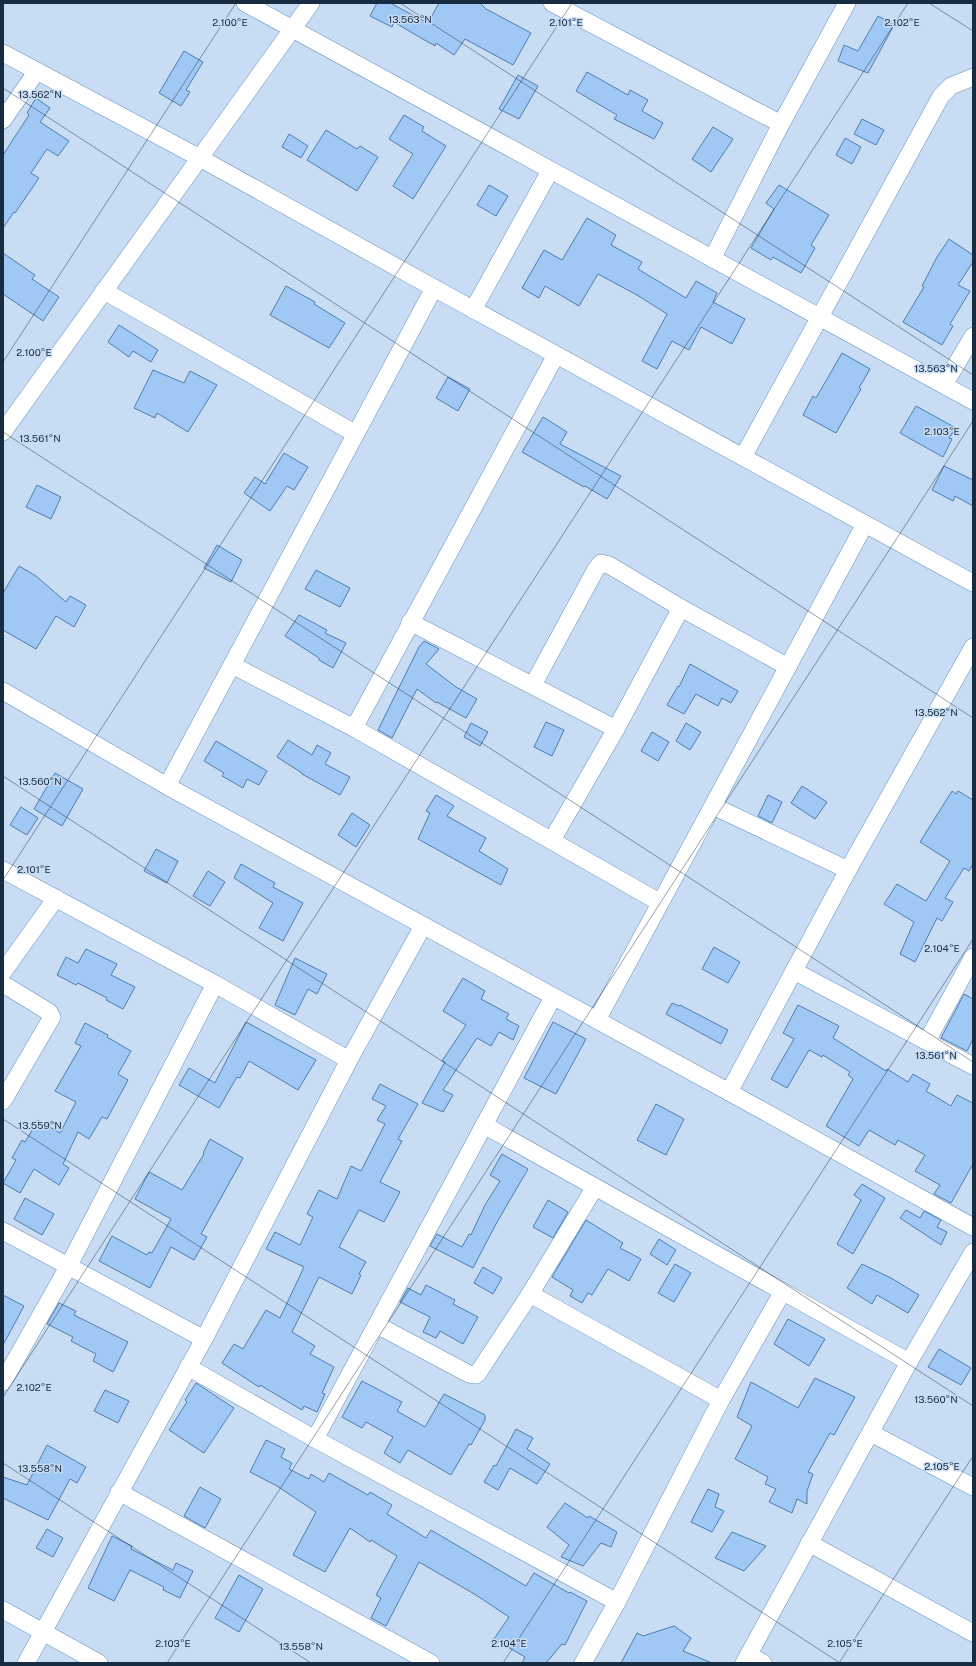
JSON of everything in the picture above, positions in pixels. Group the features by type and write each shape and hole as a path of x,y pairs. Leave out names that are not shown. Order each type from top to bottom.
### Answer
{"street":[{"path":"245,3 973,401"},
{"path":"6,423 104,291 311,3"},
{"path":"552,3 782,124"},
{"path":"712,259 847,3"},
{"path":"3,53 200,158 473,310 973,583"},
{"path":"3,120 37,71"},
{"path":"743,457 941,96 951,86 973,77"},
{"path":"473,310 550,171"},
{"path":"167,786 434,288"},
{"path":"104,291 356,434"},
{"path":"944,385 973,336"},
{"path":"354,728 410,622 556,355"},
{"path":"597,1020 659,902 713,806 864,524"},
{"path":"533,685 596,568 601,563 609,565 681,608 788,666"},
{"path":"552,840 616,729 681,608"},
{"path":"410,622 616,729"},
{"path":"729,1092 848,870 973,647"},
{"path":"232,665 354,728 659,902"},
{"path":"3,691 167,786 729,1092 973,1227"},
{"path":"713,806 848,870"},
{"path":"3,870 215,984 349,1060"},
{"path":"3,972 56,898"},
{"path":"26,1663 204,1339 349,1060 423,926"},
{"path":"926,1041 973,957"},
{"path":"794,971 973,1066"},
{"path":"3,984 49,1012 52,1017 4,1096"},
{"path":"3,1382 68,1267 215,984"},
{"path":"315,1439 553,997"},
{"path":"484,1125 782,1293 909,1362"},
{"path":"377,1325 469,1374 476,1375 481,1370 530,1294 595,1187"},
{"path":"3,1231 204,1339"},
{"path":"763,1663 746,1659 909,1362 973,1252"},
{"path":"583,1663 617,1602 721,1400 782,1293"},
{"path":"530,1294 721,1400"},
{"path":"188,1367 315,1439 617,1602"},
{"path":"871,1432 973,1487"},
{"path":"119,1492 431,1663"},
{"path":"809,1543 973,1633"},
{"path":"3,1610 99,1663"}],"building":[{"path":"377,3 390,3 428,23 439,3 480,3 486,9 531,33 513,65 465,39 454,55 436,43 435,46 394,22 392,27 370,16"},
{"path":"878,16 894,25 868,73 838,61 844,45 858,51"},
{"path":"184,51 203,62 186,90 190,92 181,106 159,93"},
{"path":"587,72 628,95 630,90 648,100 642,111 663,123 654,139 614,119 617,115 576,91"},
{"path":"518,75 538,86 519,119 499,109"},
{"path":"36,98 50,108 40,122 69,141 58,156 47,149 31,173 39,178 3,228 3,155 29,115 27,113"},
{"path":"404,115 424,127 422,131 446,146 413,199 393,186 413,154 389,139"},
{"path":"862,119 884,130 876,145 854,134"},
{"path":"713,127 733,139 711,172 692,159"},
{"path":"326,130 357,149 360,146 378,157 357,191 307,160"},
{"path":"289,134 308,146 301,158 282,147"},
{"path":"845,138 861,147 852,164 836,155"},
{"path":"489,185 508,196 496,216 477,205"},
{"path":"779,185 829,215 811,245 815,248 801,273 773,257 771,260 751,248 774,209 766,203"},
{"path":"587,218 616,235 611,245 642,262 638,269 686,298 696,281 717,293 713,302 745,319 732,344 701,327 689,350 672,341 657,369 642,361 667,314 637,295 598,274 579,306 545,286 539,298 522,288 544,250 562,260"},
{"path":"949,239 973,255 973,262 958,285 970,291 950,324 953,326 942,345 903,322 924,287 922,286 937,257"},
{"path":"3,253 35,275 32,279 59,297 43,321 3,294"},
{"path":"286,286 315,302 314,304 345,323 329,348 270,315"},
{"path":"119,325 158,350 151,362 133,351 129,357 108,342"},
{"path":"842,353 870,369 859,388 861,389 836,433 803,415 813,396 816,398"},
{"path":"153,370 184,383 190,371 217,385 188,432 157,413 155,418 134,408"},
{"path":"448,377 470,389 458,411 436,398"},
{"path":"916,406 956,428 949,438 952,439 943,457 900,433"},
{"path":"543,417 567,432 560,444 621,476 607,499 522,452"},
{"path":"284,453 308,467 294,490 287,486 270,511 244,493 255,477 265,484"},
{"path":"944,466 973,480 973,506 955,496 953,501 932,490"},
{"path":"37,485 61,497 51,519 26,507"},
{"path":"217,545 242,560 231,582 204,568"},
{"path":"19,566 36,576 66,602 70,596 86,605 74,627 56,616 36,649 3,630 3,593"},
{"path":"316,570 350,588 340,607 305,589"},
{"path":"299,615 327,630 325,633 346,643 333,668 285,636"},
{"path":"424,641 439,649 426,664 456,687 477,699 466,718 437,702 436,703 417,689 392,738 378,730 419,647"},
{"path":"690,664 738,691 731,703 722,698 718,706 696,694 684,714 667,705 678,686 679,687"},
{"path":"546,722 564,730 552,756 534,747"},
{"path":"471,723 488,732 480,746 464,737"},
{"path":"686,723 701,732 690,750 676,741"},
{"path":"652,732 669,742 658,761 641,751"},
{"path":"288,740 312,755 317,745 331,753 325,764 350,777 340,795 302,774 277,757"},
{"path":"216,741 267,771 259,785 247,779 243,788 222,776 224,773 204,761"},
{"path":"55,773 83,789 62,826 34,809"},
{"path":"802,786 827,802 815,819 791,803"},
{"path":"952,791 956,794 958,791 973,800 973,864 969,871 964,868 945,898 953,902 942,921 937,918 915,962 900,954 914,922 884,904 897,884 926,901 950,861 920,842"},
{"path":"436,795 454,806 447,816 486,838 479,851 508,869 501,885 418,839 430,813 426,811"},
{"path":"768,795 782,802 772,823 758,816"},
{"path":"21,807 38,818 27,835 10,825"},
{"path":"352,813 370,825 356,847 338,835"},
{"path":"156,849 178,861 167,883 144,871"},
{"path":"241,864 275,883 273,887 303,903 283,941 259,928 273,903 234,878"},
{"path":"208,871 225,882 210,906 193,896"},
{"path":"714,947 740,962 728,983 702,969"},
{"path":"86,949 117,964 111,975 135,987 123,1009 106,1000 107,998 78,983 76,985 57,975 66,957 78,963"},
{"path":"295,958 327,974 317,994 308,989 295,1015 275,1005"},
{"path":"463,978 485,991 481,999 509,1014 506,1019 519,1026 513,1040 499,1032 491,1046 477,1038 443,1090 453,1095 443,1112 422,1103 445,1062 442,1061 466,1025 443,1011"},
{"path":"964,994 973,999 973,1039 967,1051 941,1038"},
{"path":"672,1003 679,1006 680,1005 728,1030 721,1044 666,1014"},
{"path":"798,1005 839,1026 833,1038 886,1071 887,1069 908,1082 913,1074 930,1084 926,1091 951,1106 957,1095 973,1103 973,1164 951,1203 934,1194 940,1185 915,1171 925,1155 898,1140 895,1145 869,1130 859,1146 826,1126 853,1079 848,1075 850,1072 823,1055 822,1057 809,1050 787,1088 771,1079 794,1039 783,1033"},
{"path":"246,1022 316,1060 298,1090 249,1061 240,1078 237,1077 219,1108 179,1085 189,1068 215,1083"},
{"path":"553,1022 586,1039 556,1094 524,1078"},
{"path":"85,1023 108,1035 107,1037 131,1051 118,1074 128,1080 107,1119 102,1117 89,1139 78,1132 63,1164 69,1168 59,1185 34,1169 20,1193 3,1183 16,1160 12,1158 22,1140 25,1142 38,1120 60,1133 76,1102 55,1091 81,1046 75,1043"},
{"path":"380,1084 418,1104 398,1139 402,1141 380,1182 400,1192 384,1222 359,1210 339,1247 366,1262 359,1274 361,1275 352,1294 319,1277 292,1332 315,1346 310,1354 334,1367 322,1393 325,1394 317,1412 304,1406 302,1410 260,1385 259,1387 222,1363 234,1344 243,1349 266,1310 280,1318 304,1267 266,1249 275,1232 300,1245 313,1217 307,1214 319,1190 337,1199 351,1166 361,1171 385,1124 377,1120 386,1106 372,1099"},
{"path":"656,1104 684,1119 666,1155 637,1140"},
{"path":"210,1139 243,1158 201,1234 207,1237 194,1260 171,1247 150,1288 99,1261 112,1236 147,1255 149,1252 152,1253 171,1219 135,1199 149,1172 182,1190 204,1154 203,1153"},
{"path":"502,1154 528,1169 496,1224 473,1268 430,1246 437,1234 462,1247 469,1234 471,1235 485,1205 500,1181 490,1175"},
{"path":"862,1184 885,1198 853,1254 837,1244 861,1200 854,1195"},
{"path":"25,1198 54,1214 42,1235 14,1219"},
{"path":"548,1200 568,1212 553,1238 533,1227"},
{"path":"906,1210 920,1218 924,1211 941,1220 937,1227 947,1232 941,1245 900,1218"},
{"path":"586,1220 623,1243 620,1248 641,1259 629,1281 608,1269 592,1295 588,1293 582,1303 570,1296 573,1290 552,1277"},
{"path":"659,1239 676,1250 667,1265 650,1254"},
{"path":"675,1264 691,1273 674,1302 658,1293"},
{"path":"862,1264 891,1278 919,1295 908,1313 877,1295 872,1304 847,1288"},
{"path":"483,1267 502,1278 493,1294 474,1283"},
{"path":"426,1285 455,1300 453,1304 478,1317 463,1344 440,1331 436,1338 423,1332 430,1317 400,1302 408,1288 421,1295"},
{"path":"3,1295 24,1306 3,1345"},
{"path":"59,1303 76,1311 74,1315 128,1342 113,1372 93,1361 96,1354 71,1341 73,1337 47,1324"},
{"path":"788,1319 825,1339 809,1366 774,1344"},
{"path":"939,1349 971,1368 961,1385 928,1367"},
{"path":"815,1378 855,1397 834,1435 830,1433 808,1472 813,1474 807,1491 807,1504 797,1499 792,1513 769,1502 776,1489 765,1484 768,1477 735,1459 752,1426 737,1417 751,1382 798,1408"},
{"path":"362,1381 402,1402 397,1411 425,1427 444,1394 485,1415 485,1420 471,1445 469,1444 451,1475 408,1450 400,1463 384,1453 393,1437 366,1422 362,1428 342,1417"},
{"path":"196,1383 234,1408 204,1453 169,1430 187,1402 185,1400"},
{"path":"105,1390 129,1401 118,1423 94,1411"},
{"path":"516,1429 533,1438 527,1449 550,1464 537,1484 510,1468 498,1490 484,1482 494,1465 496,1466"},
{"path":"266,1440 285,1449 281,1457 292,1463 289,1469 309,1479 311,1474 324,1482 329,1473 368,1495 370,1492 392,1505 387,1514 426,1538 431,1530 526,1586 534,1573 569,1593 570,1592 587,1601 565,1645 562,1644 546,1663 522,1663 525,1657 494,1639 509,1617 476,1595 419,1562 386,1626 371,1618 381,1598 376,1595 397,1556 371,1540 370,1542 350,1528 325,1572 293,1555 316,1512 277,1486 250,1472"},
{"path":"47,1445 86,1467 77,1483 70,1479 48,1520 3,1498 3,1477 27,1485"},
{"path":"200,1487 221,1499 205,1528 184,1516"},
{"path":"708,1489 719,1494 715,1507 724,1511 712,1532 691,1522"},
{"path":"565,1503 588,1518 589,1516 617,1532 611,1547 601,1543 583,1566 561,1557 569,1545 547,1527"},
{"path":"47,1529 63,1538 53,1557 36,1548"},
{"path":"732,1532 766,1546 744,1571 715,1558"},
{"path":"112,1536 132,1546 131,1549 173,1570 176,1563 193,1571 180,1598 163,1590 164,1587 130,1570 114,1601 88,1588"},
{"path":"239,1575 263,1589 239,1632 215,1618"},
{"path":"674,1626 691,1638 683,1651 712,1663 621,1663 637,1633 643,1636"}]}
